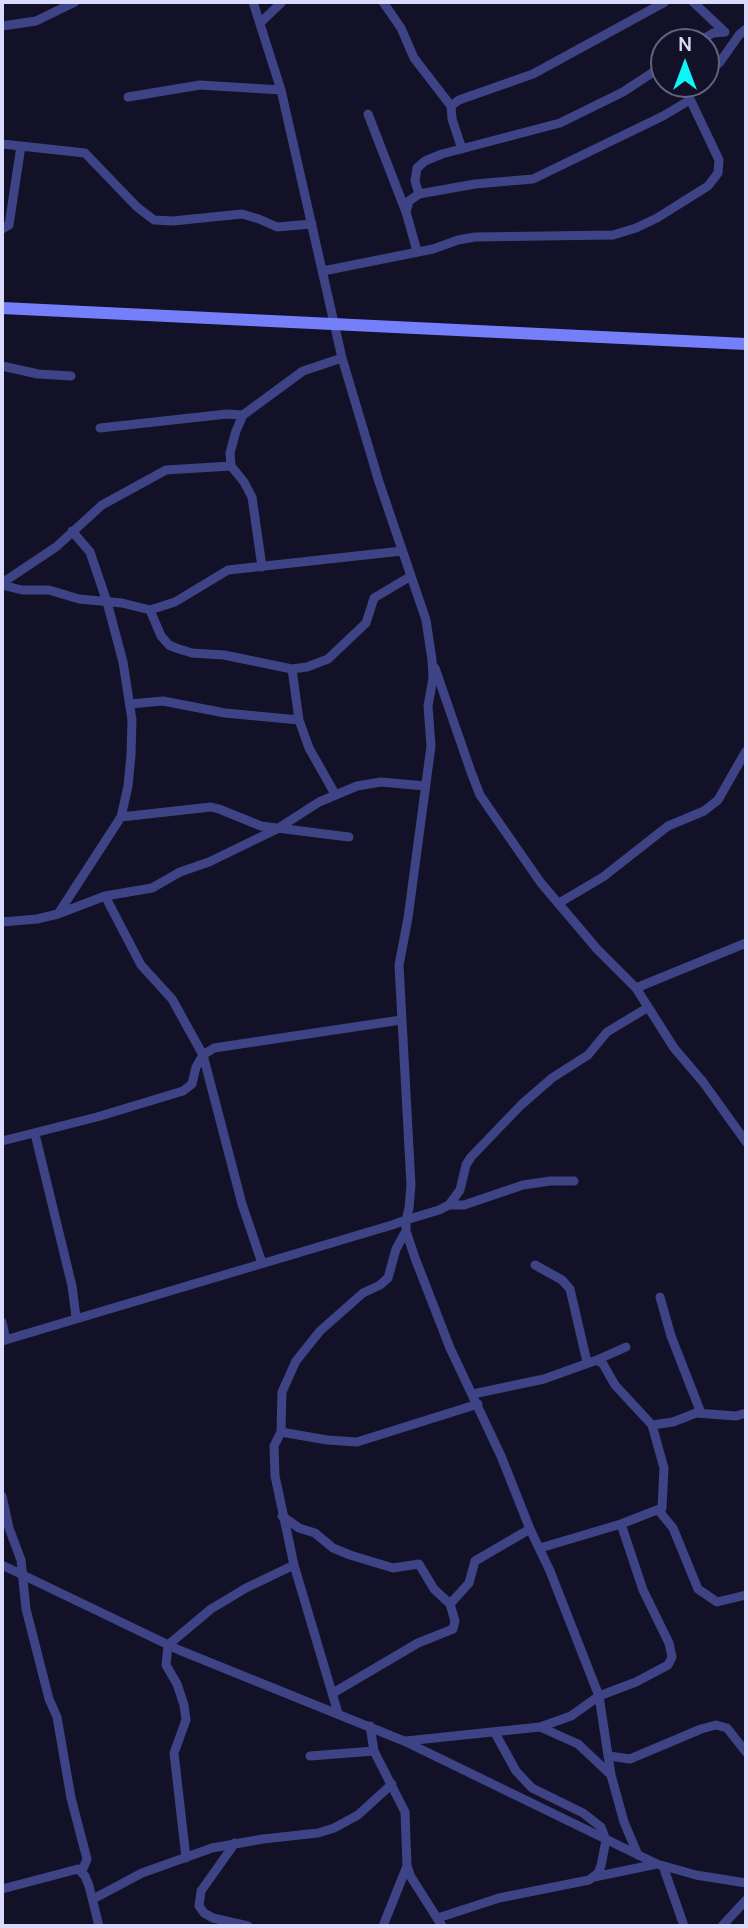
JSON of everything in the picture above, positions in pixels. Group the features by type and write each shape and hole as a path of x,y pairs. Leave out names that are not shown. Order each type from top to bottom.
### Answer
{"street":[{"path":"2,26 36,21 75,2"},
{"path":"253,2 281,90 342,358 426,620 432,660 433,678 428,706 431,746 408,918 399,965 411,1185 406,1231 450,1348 540,1548 599,1696 611,1775 624,1822 638,1855"},
{"path":"260,23 282,2"},
{"path":"383,2 401,28 414,58 451,106 452,119 462,149"},
{"path":"451,106 459,100 533,74 665,2"},
{"path":"693,2 724,32"},
{"path":"720,32 743,32"},
{"path":"720,62 743,32"},
{"path":"419,194 416,174 421,164 435,156 560,123 623,92 650,74"},
{"path":"128,97 200,85 281,90"},
{"path":"323,271 485,236 613,235 657,218 698,193 715,180 719,160 690,100 663,116 533,179 475,184 419,194 409,201 406,212"},
{"path":"368,114 406,212 417,251"},
{"path":"2,144 85,153 137,207 154,220 242,214 277,228 312,224"},
{"path":"2,229 9,225 21,146"},
{"path":"2,308 746,344"},
{"path":"262,567 252,497 231,466 233,439 243,415 303,371 342,358"},
{"path":"2,366 38,374 71,376"},
{"path":"100,428 216,415 243,415"},
{"path":"2,584 46,555 102,505 166,470 231,466"},
{"path":"58,914 121,817 131,755 131,704 127,677 107,602 90,552 72,531"},
{"path":"2,584 22,590 49,590 84,600 150,610 175,602 228,570 402,551"},
{"path":"150,610 161,636 176,648 292,669 328,659 366,623 374,598 411,576"},
{"path":"432,660 480,795 541,883 597,949 636,988 674,1048 703,1082 746,1142"},
{"path":"292,669 299,720 309,748 335,794"},
{"path":"131,704 163,701 225,713 299,720"},
{"path":"559,903 603,877 668,826 704,811 718,800 746,751"},
{"path":"2,922 37,919 105,896 152,888 180,872 209,862 276,829 335,794 357,786 381,782 425,786"},
{"path":"121,817 211,807 261,826 349,837"},
{"path":"105,896 141,965 178,1009 203,1055 242,1204 262,1263"},
{"path":"636,988 746,943"},
{"path":"449,1205 460,1190 471,1157 521,1105 552,1078 588,1055 607,1032 647,1008"},
{"path":"2,1141 183,1091 192,1084 196,1067 203,1055 214,1048 401,1020"},
{"path":"35,1134 72,1286 76,1317"},
{"path":"2,1322 4,1340 449,1205 464,1205 523,1185 574,1181"},
{"path":"338,1713 282,1516 274,1455 281,1432 282,1392 296,1362 320,1331 363,1293 388,1278 396,1249 406,1231"},
{"path":"535,1265 562,1280 570,1289 592,1361"},
{"path":"660,1297 671,1336 701,1413"},
{"path":"281,1432 357,1442 475,1399 544,1379 626,1347"},
{"path":"540,1548 659,1511 663,1503 664,1468 652,1425 615,1385 603,1364 592,1361"},
{"path":"652,1425 666,1424 692,1413 736,1416 746,1413"},
{"path":"2,1496 24,1576 26,1609 49,1699 57,1717 71,1798 87,1859 82,1871 93,1899 99,1926"},
{"path":"659,1511 673,1528 698,1589 717,1602 746,1595"},
{"path":"282,1516 299,1528 315,1533 327,1545 351,1555 393,1568 419,1564 434,1589 450,1604 453,1629 418,1643 333,1693"},
{"path":"404,1741 540,1727 571,1716 599,1696 636,1682 668,1665 672,1657 669,1643 643,1590 621,1524"},
{"path":"450,1604 469,1583 475,1561 530,1529"},
{"path":"2,1565 168,1645 404,1741 660,1865 696,1875 746,1883"},
{"path":"186,1858 174,1754 186,1720 177,1684 166,1665 168,1645 211,1609 246,1588 294,1565"},
{"path":"609,1756 630,1759 716,1725 727,1728 746,1752"},
{"path":"370,1726 374,1751 405,1812 407,1866 411,1877 440,1922 489,1901 589,1881 601,1866 607,1840 601,1827 594,1819 531,1788 516,1770 495,1733"},
{"path":"540,1727 578,1744 611,1775"},
{"path":"310,1756 374,1751"},
{"path":"93,1899 142,1873 212,1848 318,1833 334,1828 358,1815 393,1784"},
{"path":"235,1843 201,1891 199,1906 204,1913 248,1926"},
{"path":"594,1877 660,1865"},
{"path":"660,1865 684,1926"},
{"path":"383,1926 407,1866"},
{"path":"2,1889 70,1870 82,1871"},
{"path":"722,1926 746,1900"}]}
